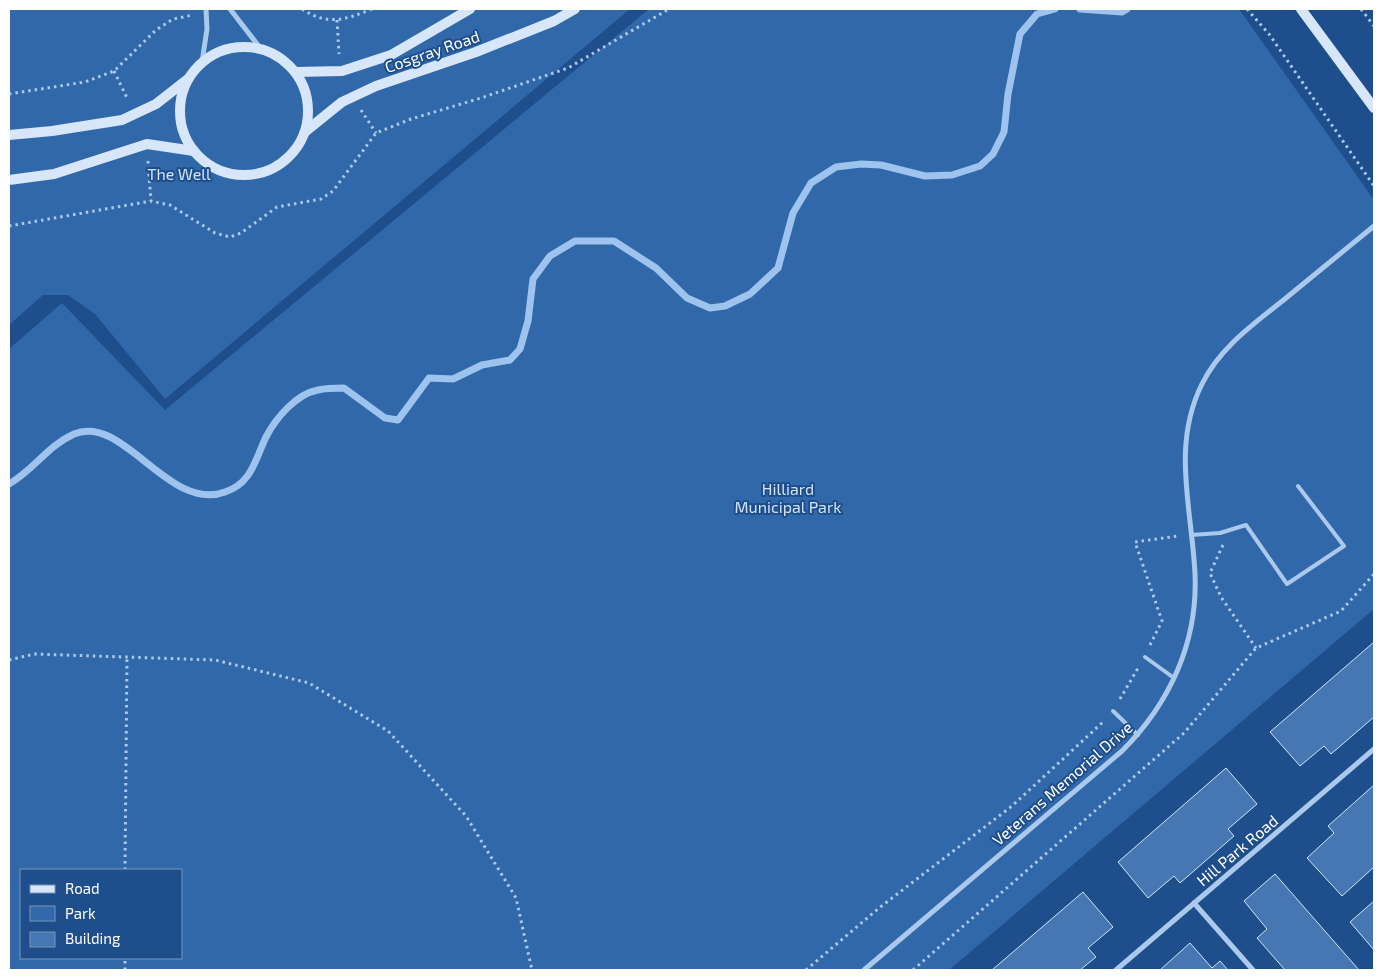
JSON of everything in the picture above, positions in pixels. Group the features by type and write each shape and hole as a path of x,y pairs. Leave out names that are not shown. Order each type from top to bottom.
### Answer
{"main road":[{"name":"Cosgray Road","path":"296,72 342,70 391,54 470,9"},
{"name":"Cosgray Road","path":"306,131 342,102 376,86 476,52 554,21 575,9"},
{"path":"1301,10 1374,108"},
{"name":"Cosgray Road","path":"9,135 52,132 122,120 156,104 189,79 202,62 220,51 233,48 261,49 280,57 296,72 305,90 308,111 306,131 297,148 282,163 265,172 246,175 226,172 209,164 194,151 185,135 181,117 182,98 189,79"},
{"name":"Cosgray Road","path":"9,180 54,174 147,144 194,151"}],"street":[{"path":"202,62 207,29 206,9"},
{"path":"230,9 261,49"},
{"name":"Veterans Memorial Drive","path":"864,970 1138,735 1160,705 1187,646 1195,614 1195,574 1184,476 1184,442 1192,410 1202,383 1237,338 1374,226"},
{"name":"Hill Park Road","path":"1116,970 1374,749"},
{"path":"1194,903 1253,970"}],"lane":[{"path":"1191,534 1220,532 1246,525 1286,584 1344,546 1298,486"},
{"path":"1144,657 1174,678"},
{"path":"1113,712 1138,735"}],"path":[{"path":"302,9 311,15 330,21 354,16 372,9"},
{"path":"9,226 151,201 170,205 215,233 230,237 241,233 276,207 321,199 332,191 376,133 411,119 481,98 568,68 669,9"},
{"path":"1247,9 1269,34 1374,186"},
{"path":"1361,9 1374,26"},
{"path":"9,94 85,82 114,71 156,30 173,19 194,15"},
{"path":"337,20 340,58"},
{"path":"114,71 130,104"},
{"path":"359,106 376,133"},
{"path":"148,158 151,201"},
{"path":"1220,532 1223,547 1210,573 1221,597 1256,648"},
{"path":"806,970 879,908 1012,806 1093,733 1113,712 1162,621 1135,542 1191,534"},
{"path":"916,969 1184,733 1256,648 1340,610 1374,574"},
{"path":"9,660 34,654 215,660 310,683 388,731 466,816 516,898 532,970"},
{"path":"125,869 127,656"}],"green space":[{"name":"The Well","path":"9,9 630,9 165,399 95,314 68,295 43,295 9,325"},
{"name":"Hilliard Municipal Park","path":"649,9 1239,9 1374,200 1374,609 949,970 9,970 9,349 62,303 165,410"}],"building":[{"path":"1374,642 1374,717 1331,754 1324,746 1300,766 1270,732"},
{"path":"1226,768 1257,804 1228,829 1234,836 1180,883 1174,876 1148,898 1118,862"},
{"path":"1374,785 1374,867 1342,896 1307,858 1334,833 1328,826"},
{"path":"1275,874 1359,970 1285,970 1257,938 1267,929 1244,901"},
{"path":"1083,892 1113,927 1088,948 1096,957 1080,970 992,970"},
{"path":"1374,901 1374,950 1350,922"},
{"path":"1190,943 1212,968 1220,961 1228,970 1160,970"}],"waterway":[{"path":"9,484 64,439 74,434 92,431 110,437 185,489 204,495 225,492 234,488 247,477 275,422 288,408 310,392 344,388 385,418 398,420 429,378 453,379 482,365 510,360 520,349 528,321 533,279 550,256 575,241 614,241 656,268 687,298 710,308 725,306 750,294 778,268 793,213 811,183 836,167 861,164 881,165 925,176 952,175 980,166 993,154 1004,132 1008,94 1020,34 1037,14 1055,9"},
{"path":"1080,9 1122,12 1127,9"}]}
